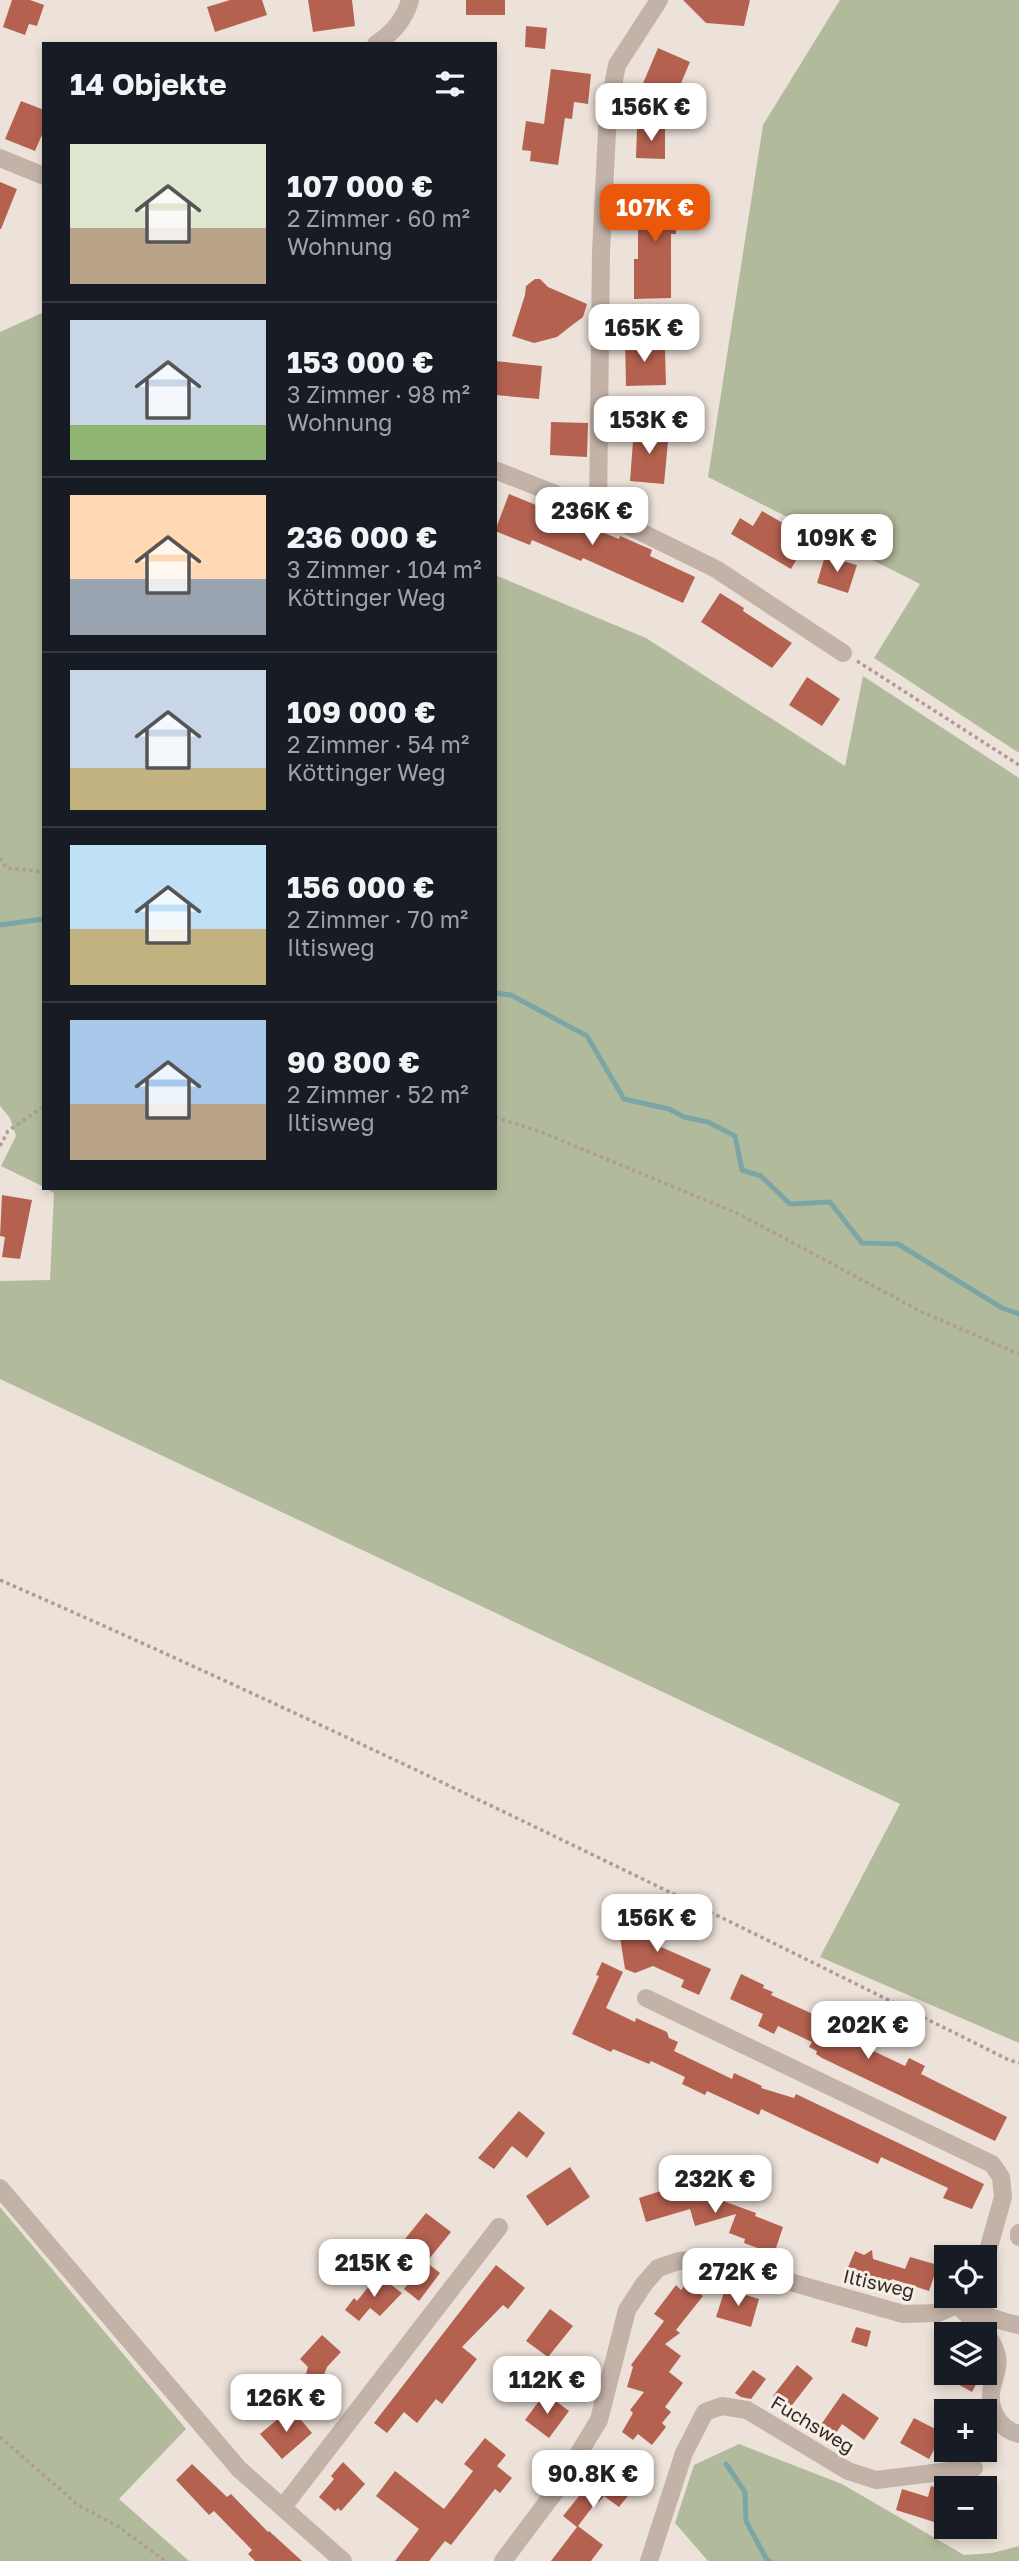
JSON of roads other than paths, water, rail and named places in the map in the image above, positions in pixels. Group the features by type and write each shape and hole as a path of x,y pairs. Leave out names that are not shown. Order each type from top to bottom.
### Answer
{"street":[{"path":"379,42 407,15 410,0"},
{"path":"598,511 601,252 608,111 617,65 659,0"},
{"path":"0,158 42,175"},
{"path":"497,471 598,511 716,569 843,653"},
{"path":"646,1998 992,2164 1001,2177 1003,2197 990,2245"},
{"path":"0,2188 239,2469 342,2561"},
{"path":"283,2507 499,2227"},
{"name":"Iltisweg","path":"503,2561 556,2490 599,2420 626,2310 658,2268 679,2261 709,2259 903,2314 938,2313 946,2308"},
{"path":"966,2308 991,2340 998,2357 991,2391 995,2416 1003,2427 1019,2434"},
{"path":"976,2308 1006,2323 1019,2325"},
{"name":"Fuchsweg","path":"649,2561 684,2453 705,2412 722,2406 747,2410 848,2471 876,2480 974,2468"}],"waterway":[{"path":"0,925 42,919"},
{"path":"497,993 511,995 587,1036 624,1099 669,1109 684,1117 708,1122 735,1136 742,1170 761,1176 790,1204 830,1202 862,1243 898,1244 1002,1308 1019,1314"},
{"path":"726,2464 745,2492 746,2521 770,2561"}]}
